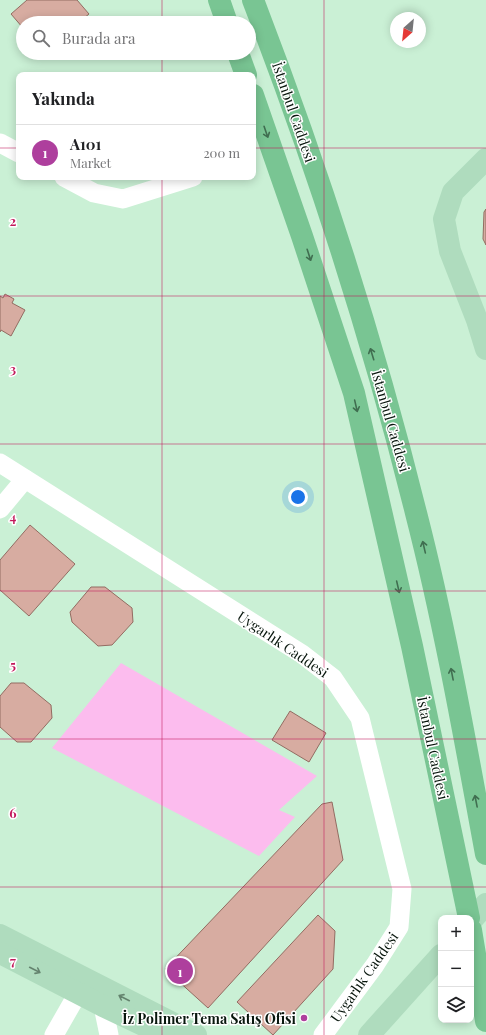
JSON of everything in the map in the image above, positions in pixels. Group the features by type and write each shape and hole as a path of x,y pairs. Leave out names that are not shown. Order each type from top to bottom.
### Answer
{"highway":[{"path":"219,0 225,16"},
{"name":"İstanbul Caddesi","path":"253,0 283,78 324,199 384,391 417,514 447,642 486,854"},
{"path":"241,60 245,72"},
{"name":"İstanbul Caddesi","path":"256,105 302,236 354,393 412,646 468,915"},
{"path":"474,948 486,1021"}],"main road":[{"path":"486,159 452,192 444,219 450,251 477,320 486,349"},
{"path":"474,918 486,904"},
{"path":"0,935 196,1035"},
{"path":"0,952 103,1006 164,1035"},
{"path":"369,1035 438,958"}],"street":[{"path":"0,143 16,151"},
{"path":"70,180 94,193 123,199 183,180"},
{"name":"Uygarlık Caddesi","path":"0,463 302,654 333,678 360,718 402,889 399,927 375,965 323,1035"},
{"path":"0,509 24,479"},
{"path":"54,1035 78,993"},
{"path":"103,1006 109,1035"}],"shaded area":[{"path":"121,663 317,776 279,810 295,817 259,856 52,748"}],"building":[{"path":"27,0 77,0 89,14 87,16 16,16 16,20 11,14"},
{"path":"486,209 486,245 483,239 484,212"},
{"path":"5,294 14,299 12,303 25,310 11,336 1,330 0,332 0,296 3,298"},
{"path":"30,525 75,564 29,616 0,590 0,560"},
{"path":"91,587 105,587 132,608 133,622 112,645 98,646 72,622 70,612"},
{"path":"11,683 24,683 51,705 52,718 31,742 17,742 0,727 0,696"},
{"path":"290,711 326,733 309,762 272,740"},
{"path":"332,802 343,860 208,1008 165,969 322,804"},
{"path":"318,915 335,931 333,969 273,1035 237,1002"}],"place":[{"name":"A101","path":"180,971"},
{"name":"İz Polimer Tema Satış Ofisi","path":"304,1018"}]}
